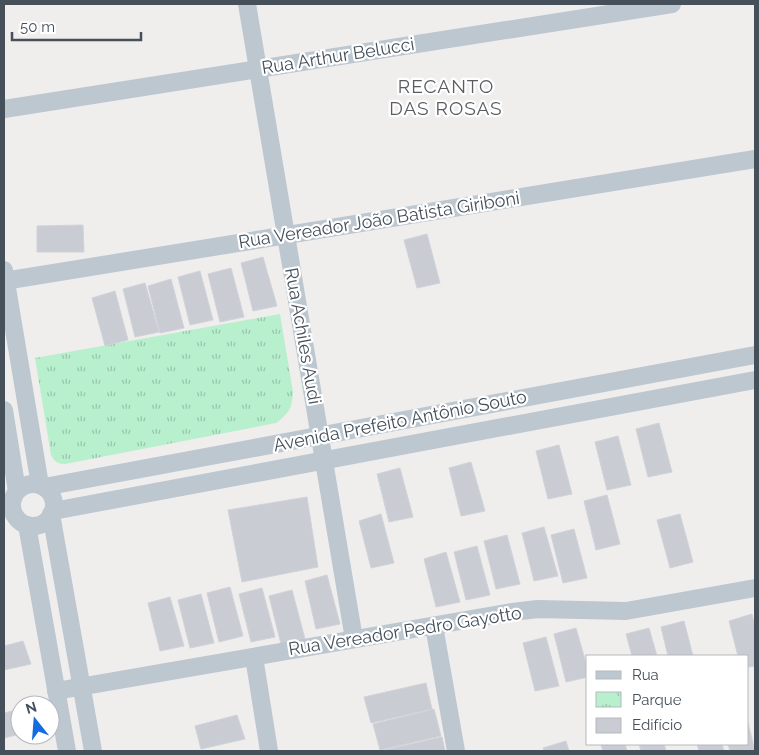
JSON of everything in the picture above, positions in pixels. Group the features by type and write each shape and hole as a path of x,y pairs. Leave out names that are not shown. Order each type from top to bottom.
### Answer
{"street":[{"name":"Rua Achiles Audi","path":"247,4 354,639"},
{"name":"Rua Arthur Belucci","path":"4,109 672,4"},
{"name":"Rua Vereador João Batista Giriboni","path":"4,277 286,235 755,159"},
{"path":"4,277 42,486"},
{"name":"Avenida Prefeito Antônio Souto","path":"42,486 755,355"},
{"name":"Avenida Prefeito Antônio Souto","path":"52,512 755,380"},
{"path":"4,410 12,502 14,514 18,520 33,526 44,523 52,512 53,498 42,486 28,484 12,494"},
{"path":"52,512 93,751"},
{"path":"4,527 25,524"},
{"path":"25,524 67,751"},
{"name":"Rua Vereador Pedro Gayotto","path":"56,691 512,612 538,610 626,611 755,588"},
{"path":"434,626 456,751"},
{"path":"254,657 269,751"}],"green space":[{"path":"280,314 293,392 289,410 276,423 65,464 58,463 52,457 35,358"}],"building":[{"path":"83,225 84,252 37,252 37,226"},
{"path":"427,234 440,283 417,288 404,240"},
{"path":"263,257 277,306 253,311 241,263"},
{"path":"231,268 244,317 220,322 208,274"},
{"path":"200,271 213,320 190,325 178,277"},
{"path":"171,279 184,328 160,333 148,286"},
{"path":"145,283 159,332 135,337 123,289"},
{"path":"115,291 128,340 105,346 92,298"},
{"path":"659,423 672,472 648,477 636,429"},
{"path":"618,436 631,485 607,490 595,442"},
{"path":"559,445 572,494 548,499 536,451"},
{"path":"471,462 485,511 461,516 449,468"},
{"path":"400,468 413,517 389,522 377,474"},
{"path":"607,495 620,544 596,550 584,501"},
{"path":"307,497 318,567 242,582 228,510"},
{"path":"381,514 394,563 371,568 359,521"},
{"path":"680,514 693,562 670,568 657,520"},
{"path":"544,527 558,576 534,581 522,533"},
{"path":"574,529 587,578 563,583 551,535"},
{"path":"507,535 520,584 496,589 484,541"},
{"path":"477,546 490,595 466,600 454,552"},
{"path":"446,552 460,602 436,607 424,559"},
{"path":"327,575 340,624 316,629 305,581"},
{"path":"230,587 243,636 219,642 207,593"},
{"path":"262,588 275,637 251,642 239,594"},
{"path":"292,590 305,639 281,644 269,596"},
{"path":"201,594 214,643 190,648 178,600"},
{"path":"170,597 184,646 160,651 148,603"},
{"path":"752,614 755,627 755,666 749,667 749,655 738,655 729,621"},
{"path":"684,621 693,655 668,655 661,627"},
{"path":"576,628 586,663 586,677 566,682 554,634"},
{"path":"649,628 657,655 632,655 626,634"},
{"path":"546,637 559,686 535,691 523,643"},
{"path":"23,641 31,664 4,670 4,646"},
{"path":"426,683 432,709 371,723 364,697"},
{"path":"434,709 441,736 380,750 373,724"},
{"path":"10,712 10,736 4,738 4,713"},
{"path":"237,715 245,739 201,749 195,726"},
{"path":"749,727 755,751 730,751 728,745 749,745"},
{"path":"442,737 445,751 380,751"},
{"path":"566,741 569,751 544,751 543,748"},
{"path":"601,745 625,745 627,751 603,751"},
{"path":"639,745 664,745 666,751 641,751"},
{"path":"697,745 722,745 724,751 699,751"}],"district":[{"name":"RECANTO DAS ROSAS","path":"446,97"}]}
